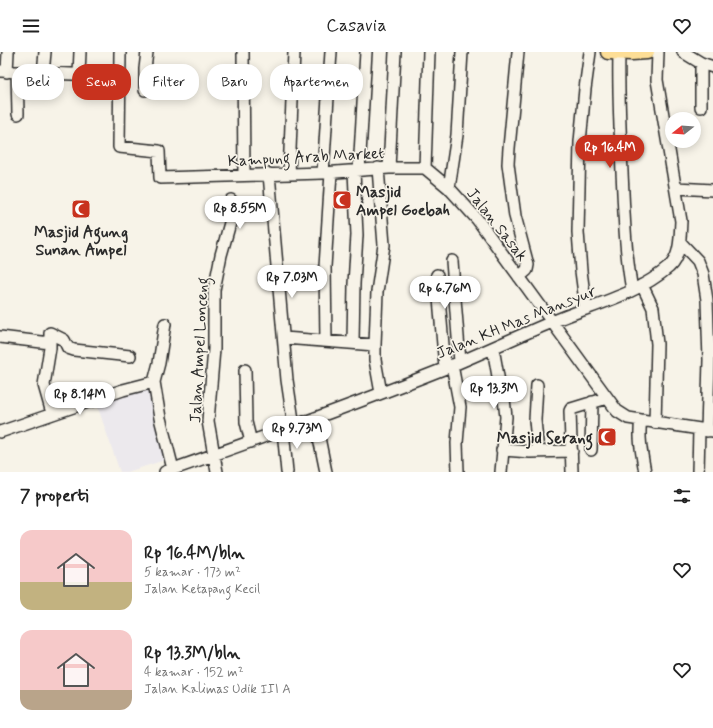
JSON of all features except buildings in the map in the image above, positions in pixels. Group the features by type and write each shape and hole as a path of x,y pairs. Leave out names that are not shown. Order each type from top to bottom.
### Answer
{"main road":[{"path":"614,52 647,52"}],"street":[{"path":"8,52 8,72 18,114"},
{"path":"44,64 45,52"},
{"path":"79,64 80,52"},
{"path":"120,52 120,64"},
{"path":"146,64 147,52"},
{"path":"243,52 244,175"},
{"path":"289,174 294,52"},
{"path":"326,341 325,267 331,52"},
{"path":"353,342 357,235 356,171 366,52"},
{"path":"381,393 375,360 377,292 384,245 384,168 396,52"},
{"path":"425,168 429,52"},
{"path":"449,188 458,135 462,52"},
{"path":"518,52 508,157 515,216 528,265 527,270 519,277"},
{"path":"586,308 578,232 580,142 590,52"},
{"path":"614,52 619,89 624,222 628,265 637,287 653,308 657,344 655,423"},
{"name":"Jalan KH Mas Mansyur","path":"167,471 251,442 381,393 493,348 586,308 622,296 670,266 676,257 680,242 681,221 658,80 658,52"},
{"path":"683,52 701,63 713,67"},
{"path":"701,63 701,107"},
{"name":"Kampung Arab Market","path":"119,100 119,147 160,151 159,177 188,178 327,173 384,168 425,168"},
{"name":"Jalan Sasak","path":"425,168 449,188 477,219 617,411 628,418 706,430"},
{"path":"269,174 287,380 289,428 287,472"},
{"path":"676,188 713,190"},
{"name":"Jalan Ampel Lonceng","path":"217,472 208,421 214,349 214,290 221,255 230,223 231,200"},
{"path":"680,242 698,261 703,274 707,300 709,360 706,430 698,472"},
{"path":"452,262 452,365"},
{"path":"437,275 460,407 457,443 458,472"},
{"path":"165,324 159,363 154,382 167,471"},
{"path":"52,413 44,384 50,333 64,340 68,348 74,350 130,356"},
{"path":"0,337 50,343"},
{"path":"284,338 353,342 375,345"},
{"path":"493,348 506,412 506,430 502,450 501,472"},
{"path":"245,370 246,422 251,442"},
{"path":"0,432 52,413 123,390 154,382"},
{"path":"537,385 535,420 538,452"},
{"path":"572,472 570,412 573,408 608,398"},
{"path":"591,450 592,402"},
{"path":"315,418 326,472"},
{"path":"641,420 641,447 645,472"},
{"path":"502,450 538,452 572,451"}],"shaded area":[{"path":"149,386 168,459 127,472 120,472 96,402"}],"place":[{"name":"Masjid Ampel Goebah","path":"342,200"},
{"name":"Masjid Agung Sunan Ampel","path":"81,209"},
{"name":"Masjid Serang","path":"607,437"}]}
